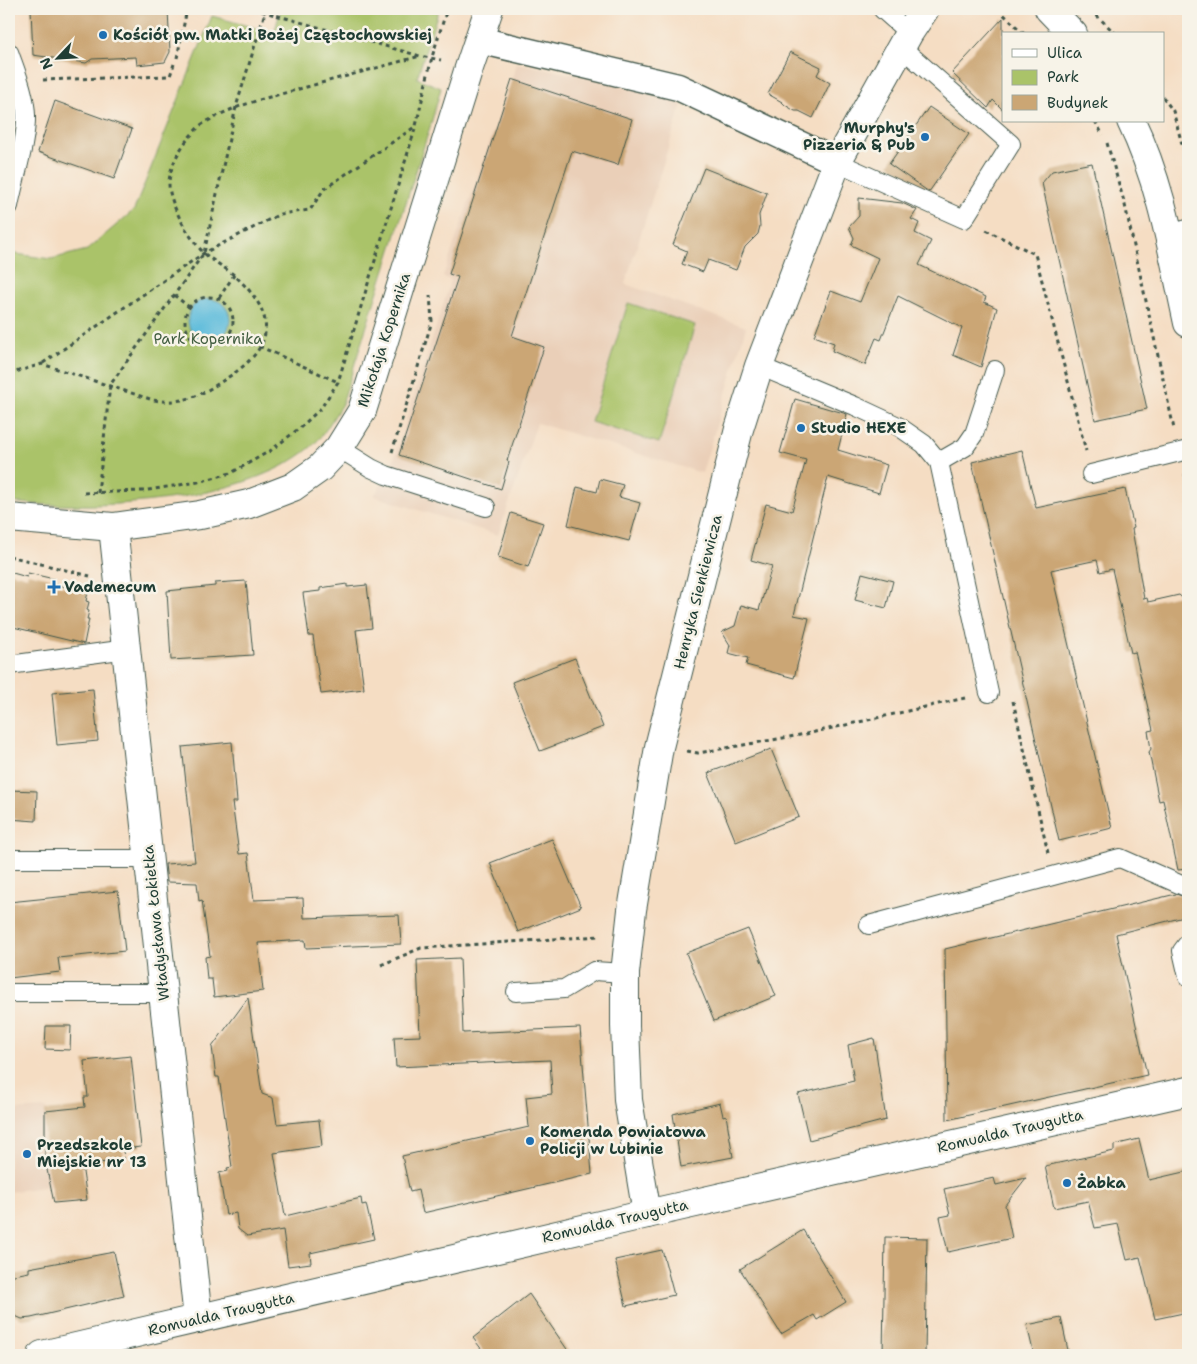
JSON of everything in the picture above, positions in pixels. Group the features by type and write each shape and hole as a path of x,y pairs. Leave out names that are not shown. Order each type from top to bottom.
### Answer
{"street":[{"name":"Mikołaja Kopernika","path":"9,518 113,527 200,515 249,504 293,487 320,468 339,448 362,411 489,9"},
{"name":"Henryka Sienkiewicza","path":"646,1214 628,1100 625,973 632,910 659,747 739,429 759,366 836,162 905,40 925,9"},
{"path":"1049,9 1071,32"},
{"path":"479,40 678,87 836,162"},
{"path":"1131,122 1179,237 1188,323"},
{"name":"Władysława Łokietka","path":"113,527 198,1319"},
{"name":"Romualda Traugutta","path":"42,1355 646,1214 1188,1091"}],"lane":[{"path":"836,162 964,219 1011,144 905,40 882,9"},
{"path":"9,52 23,94 26,116 9,206"},
{"path":"759,366 898,426 924,444 939,462 989,693"},
{"path":"939,462 965,448 974,434 995,370"},
{"path":"339,448 386,475 486,507"},
{"path":"1091,474 1184,451"},
{"path":"9,665 126,649"},
{"path":"9,858 149,858"},
{"path":"868,924 1120,858 1188,888"},
{"path":"1188,943 1182,951 1188,977"},
{"path":"516,992 564,990 594,970 625,973"},
{"path":"9,993 164,993"}],"path":[{"path":"177,58 187,9"},
{"path":"254,9 266,10 420,56 432,57 469,68"},
{"path":"266,10 272,9"},
{"path":"80,494 142,491 198,482 232,473 270,451 301,427 321,408 338,382 416,126 432,57 447,9"},
{"path":"998,9 1022,32"},
{"path":"1090,9 1114,32"},
{"path":"98,493 110,385 204,253 236,107 266,10"},
{"path":"42,364 153,400 168,402 181,401 208,391 239,370 254,357 265,336 266,325 263,313 252,293 234,276 204,253 180,219 172,200 169,186 170,173 179,153 202,124 236,107 420,56"},
{"path":"19,81 170,76 174,64"},
{"path":"1164,99 1172,111 1188,166"},
{"path":"1096,122 1106,140 1125,205 1184,451 1188,490"},
{"path":"9,374 42,364 204,253 280,214 310,210 324,189 416,126"},
{"path":"964,219 1035,254 1091,474"},
{"path":"219,298 234,276"},
{"path":"371,468 392,452 432,321 430,288"},
{"path":"174,295 189,307"},
{"path":"203,297 219,298 231,309 233,325 226,339 210,345 202,344 189,335 186,328 185,320 189,307 196,300 203,297"},
{"path":"230,333 338,382"},
{"path":"684,751 698,753 806,734 989,693"},
{"path":"381,965 421,948 599,936"}],"shaded area":[{"path":"517,63 614,83 682,104 625,284 746,327 702,473 537,423 498,535 374,496 391,468 451,280 443,277"},
{"name":"Przedszkole Miejskie nr 13","path":"46,1108 46,1168 50,1186 9,1192 9,1110"}],"green space":[{"name":"Park Kopernika","path":"281,9 439,9 417,78 441,88 342,404 316,443 282,466 247,481 208,492 124,504 44,505 9,502 9,253 51,259 87,250 134,210 212,16 274,33"},
{"path":"628,303 695,325 659,443 591,422"}],"water":[{"path":"205,299 213,299 224,305 230,320 224,335 213,341 205,341 194,335 188,324 188,316 194,305"}],"building":[{"name":"Kościół pw. Matki Bożej Częstochowskiej","path":"31,9 168,9 170,52 165,62 137,65 136,57 92,59 86,63 33,55"},
{"path":"1003,18 1002,109 993,100 988,108 952,73"},
{"path":"790,52 821,67 817,75 830,83 813,118 795,111 768,94"},
{"path":"512,79 632,119 618,165 572,151 512,336 544,347 507,461 509,462 501,489 399,455 458,277 449,274"},
{"path":"55,101 132,129 114,179 38,152"},
{"path":"929,107 969,134 929,192 889,164"},
{"path":"1092,163 1147,409 1095,420 1042,183 1052,171"},
{"path":"704,168 767,193 759,215 760,226 758,234 745,247 736,270 708,260 703,272 682,264 687,251 673,245"},
{"path":"859,198 902,203 917,210 911,219 919,223 915,233 931,241 919,265 986,297 984,302 997,308 981,367 953,355 962,328 898,296 881,340 876,338 865,365 832,351 834,343 814,336 831,291 860,302 878,258 851,245 854,238 849,227 859,216"},
{"path":"795,399 847,414 838,450 887,465 879,493 828,477 794,615 809,618 794,678 746,665 748,658 728,653 730,645 722,632 735,626 741,605 759,610 772,566 751,560 766,504 792,511 806,460 780,453"},
{"path":"1022,450 1036,508 1125,489 1134,528 1132,529 1144,599 1147,598 1148,602 1179,595 1188,603 1188,869 1178,870 1163,800 1159,801 1149,752 1151,749 1148,731 1153,730 1135,652 1131,653 1112,569 1100,572 1097,560 1051,570 1112,828 1059,841 972,462"},
{"path":"600,479 623,485 619,497 640,503 629,541 568,525 577,487 597,492"},
{"path":"511,513 543,523 528,567 498,557"},
{"path":"9,572 27,577 28,573 54,579 53,584 88,592 86,601 89,602 87,619 89,619 84,644 9,626"},
{"path":"862,573 893,581 886,608 855,600"},
{"path":"246,581 253,655 171,660 167,591 215,586 215,583"},
{"path":"347,584 347,587 367,585 372,628 356,630 364,689 321,694 313,636 309,636 303,593"},
{"path":"575,658 603,727 540,751 512,682"},
{"path":"93,689 98,741 57,745 52,693"},
{"path":"232,742 237,802 232,802 239,854 248,853 254,900 303,898 304,918 399,915 401,944 306,948 305,940 258,943 263,991 214,997 212,979 207,979 205,957 210,956 202,900 199,901 197,883 167,882 165,864 195,862 182,747"},
{"path":"771,749 799,817 736,842 708,773"},
{"path":"9,790 37,791 36,821 9,819"},
{"path":"552,839 581,907 518,932 490,863"},
{"path":"118,891 125,951 58,958 60,972 9,978 9,902"},
{"path":"1176,894 1188,898 1188,916 1116,934 1147,1075 947,1120 945,949"},
{"path":"748,929 776,996 714,1021 686,953"},
{"path":"460,958 463,1033 580,1028 592,1174 423,1213 418,1190 410,1192 402,1156 529,1127 526,1097 552,1094 550,1060 396,1067 394,1037 420,1036 417,960"},
{"path":"248,998 262,1094 273,1098 277,1124 319,1120 322,1146 274,1153 285,1216 361,1198 362,1205 366,1204 374,1239 310,1253 311,1263 288,1266 283,1230 247,1236 238,1229 236,1213 226,1215 219,1173 228,1171 227,1168 232,1167 219,1077 216,1077 212,1047"},
{"path":"46,1026 71,1026 70,1050 45,1049"},
{"path":"874,1038 886,1120 809,1140 798,1094 854,1081 848,1045"},
{"path":"131,1056 141,1147 123,1149 124,1160 82,1165 87,1200 54,1203 45,1160 45,1111 85,1107 84,1097 88,1097 84,1061"},
{"path":"720,1103 723,1116 726,1115 733,1157 681,1167 673,1114"},
{"path":"1139,1139 1149,1180 1188,1171 1188,1312 1155,1319 1140,1257 1127,1260 1118,1224 1095,1228 1088,1201 1054,1208 1045,1166 1114,1151 1114,1145"},
{"path":"994,1178 996,1185 1026,1178 1005,1205 1012,1238 948,1252 940,1217 950,1215 944,1189"},
{"path":"803,1230 846,1302 817,1320 814,1315 781,1334 740,1269"},
{"path":"885,1237 927,1238 925,1355 883,1355"},
{"path":"662,1250 674,1295 626,1306 615,1260"},
{"path":"114,1252 124,1296 31,1318 22,1319 13,1315 9,1308 9,1276 29,1272 29,1268"},
{"path":"529,1294 571,1355 486,1355 473,1338"},
{"path":"1061,1318 1069,1355 1034,1355 1027,1325"}],"place":[{"name":"Kościół pw. Matki Bożej Częstochowskiej","path":"103,35"},
{"name":"Murphy's Pizzeria & Pub","path":"925,137"},
{"name":"Studio HEXE","path":"801,428"},
{"name":"Vademecum","path":"54,587"},
{"name":"Komenda Powiatowa Policji w Lubinie","path":"530,1141"},
{"name":"Przedszkole Miejskie nr 13","path":"27,1154"},
{"name":"Żabka","path":"1067,1183"}]}
